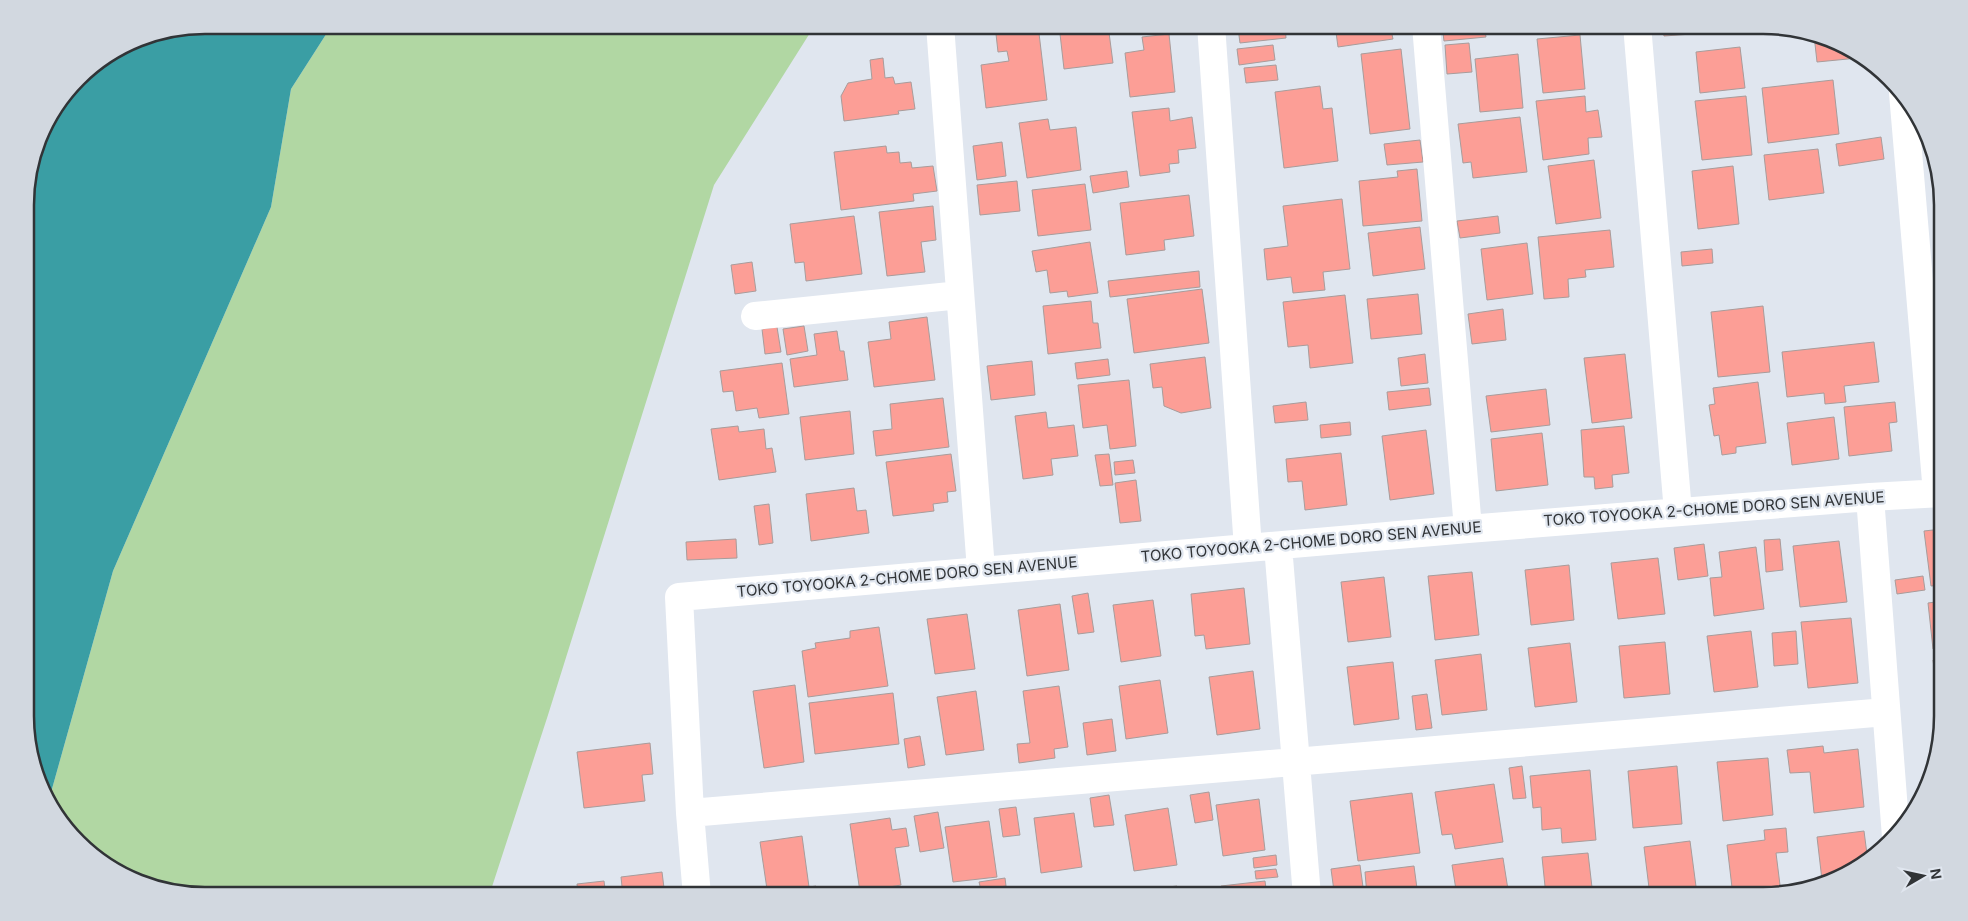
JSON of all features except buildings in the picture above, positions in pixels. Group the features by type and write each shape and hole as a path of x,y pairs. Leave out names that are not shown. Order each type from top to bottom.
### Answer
{"street":[{"path":"941,34 981,570"},
{"path":"1213,34 1248,548"},
{"path":"1427,34 1468,529"},
{"path":"1638,34 1678,512"},
{"path":"1905,109 1934,428"},
{"path":"755,316 960,295"},
{"name":"TOKO TOYOOKA 2-CHOME DORO SEN AVENUE","path":"690,813 679,597 1468,529 1934,493"},
{"path":"1870,497 1895,825"},
{"path":"1278,546 1306,887"},
{"path":"696,887 690,813 1886,712"}],"green space":[{"path":"326,34 809,34 714,185 548,715 492,887 193,887 171,884 139,874 101,852 69,820 51,791 113,571 271,207 291,89"}],"water":[{"path":"193,34 326,34 291,89 271,207 113,571 51,791 40,761 35,739 34,717 34,193 40,160 47,139 69,101 84,84 101,69 139,47 171,37"}]}
